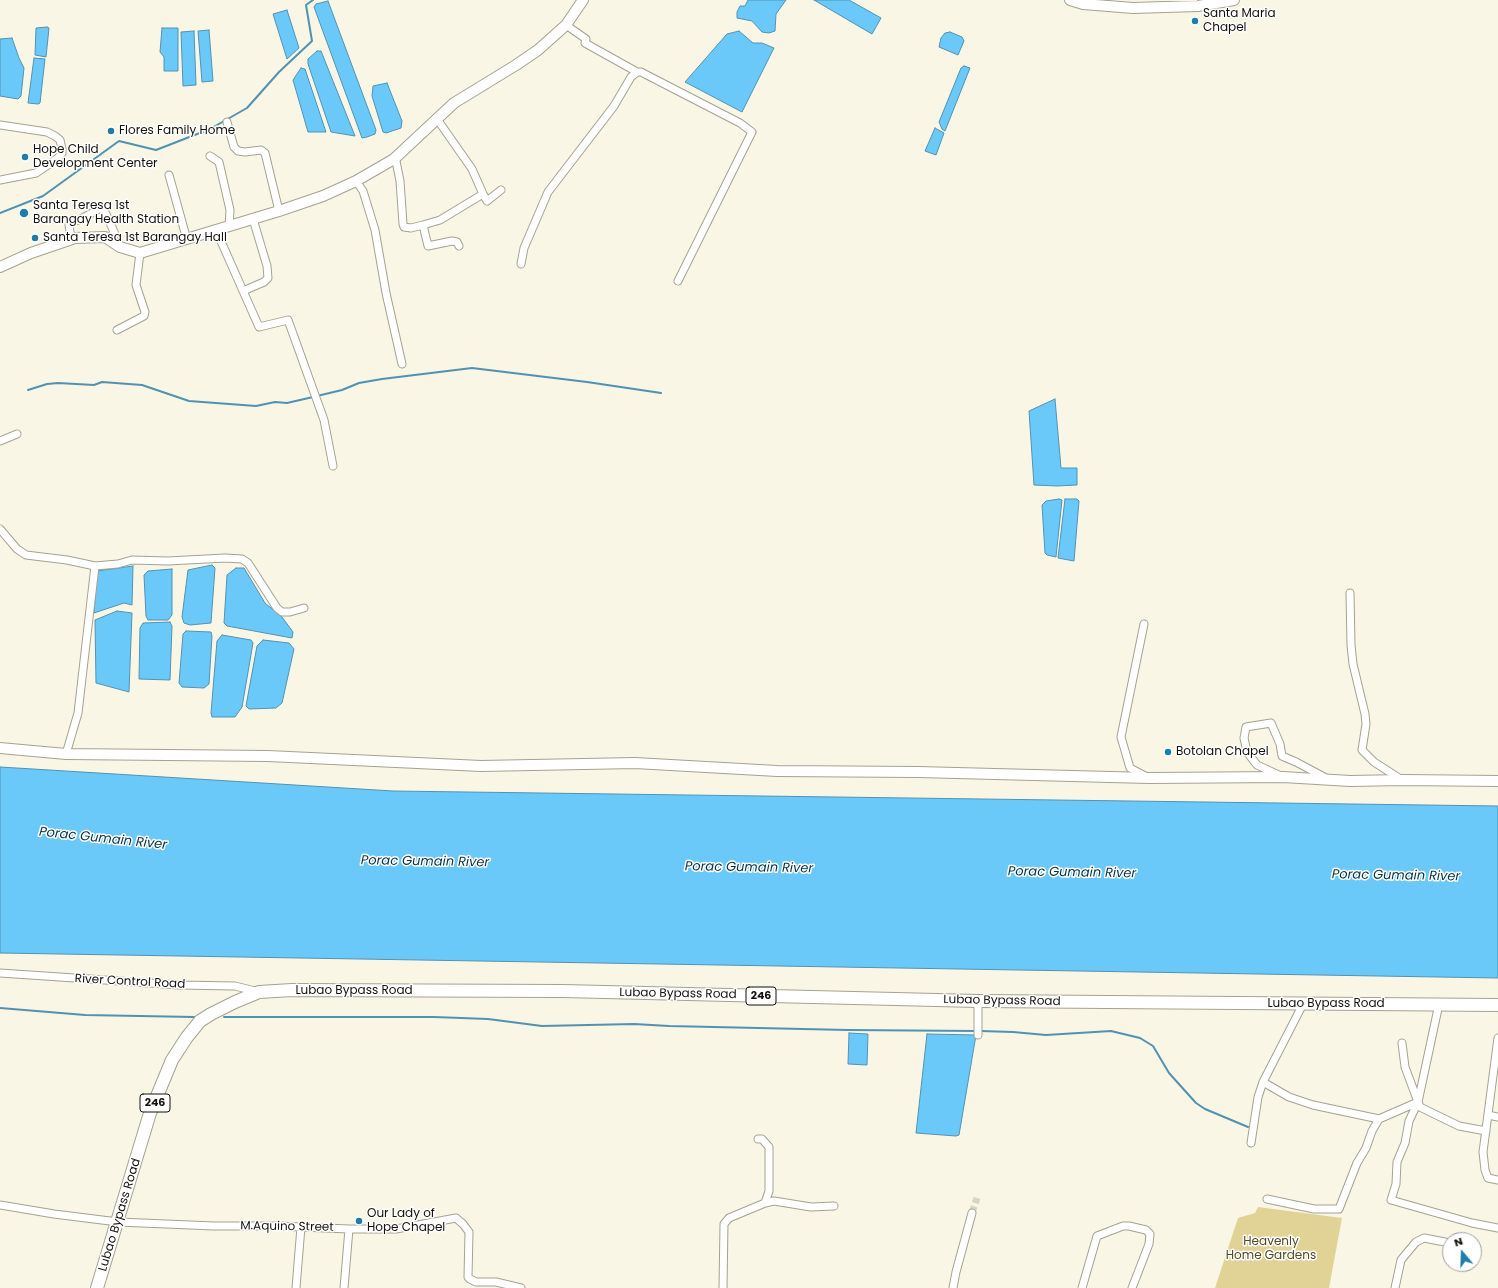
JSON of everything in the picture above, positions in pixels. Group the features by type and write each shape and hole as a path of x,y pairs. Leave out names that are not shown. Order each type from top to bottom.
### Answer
{"highway":[{"name":"Lubao Bypass Road","path":"97,1288 150,1113 172,1060 187,1037 200,1021 235,1002 259,992 292,990 563,991 978,1001 1498,1005"}],"street":[{"path":"0,267 31,253 71,239 105,237 120,247 140,253 188,240 279,211 323,196 356,181 394,159 454,103 532,54 566,25 583,0"},
{"path":"1070,0 1083,4 1133,8 1198,6 1234,0"},
{"path":"566,25 586,39 585,43 637,72 641,72 740,123 752,132 678,281"},
{"path":"522,264 524,248 548,192 614,106 631,77 637,72"},
{"path":"437,119 472,169 483,194 488,201 501,190"},
{"path":"227,122 234,147 238,151 245,152 261,150 265,153 279,211"},
{"path":"0,125 46,132 60,140 62,149 62,153 58,158 36,173 0,180"},
{"path":"210,156 219,162 230,210 229,226"},
{"path":"394,159 400,180 403,224 406,228 440,220 483,194"},
{"path":"169,175 188,240"},
{"path":"356,181 363,191 375,230 386,293 402,364"},
{"path":"71,239 69,225 72,221 79,220 101,208 106,214 115,234 112,242"},
{"path":"243,291 264,282 268,278 267,266 253,219"},
{"path":"423,225 428,246 452,241 457,242 459,246"},
{"path":"216,230 258,327 288,320 324,420 333,466"},
{"path":"117,330 144,316 145,312 136,285 140,253"},
{"path":"0,441 17,434"},
{"path":"0,529 17,549 26,555 66,560 95,566 118,564 132,560 168,561 225,558 242,559 248,563 277,608 282,612 290,612 304,608"},
{"path":"66,754 78,714 95,566"},
{"path":"1350,593 1353,664 1366,714 1362,750 1374,762 1403,780"},
{"path":"1144,624 1121,736 1130,768 1149,778"},
{"path":"1283,777 1257,765 1247,752 1244,738 1246,727 1272,723 1280,744 1282,756 1328,779"},
{"path":"0,748 66,754 268,756 482,766 635,763 777,771 918,772 1149,778 1283,777 1350,781 1498,781"},
{"name":"River Control Road","path":"0,973 179,985 236,986 259,992"},
{"path":"978,1001 978,1032"},
{"path":"1251,1143 1258,1096 1303,1004"},
{"path":"1439,1004 1418,1102 1409,1121 1405,1143 1397,1162 1396,1184 1391,1200 1472,1223 1498,1228"},
{"path":"1498,1038 1483,1152 1485,1170 1488,1178 1498,1180"},
{"path":"1402,1043 1405,1067 1420,1107 1459,1126 1486,1131"},
{"path":"1264,1082 1289,1097 1313,1105 1379,1119 1418,1102"},
{"path":"1488,1115 1498,1116"},
{"path":"1267,1199 1314,1209 1339,1209 1357,1163 1366,1148 1372,1131 1379,1119"},
{"path":"758,1139 762,1139 769,1148 769,1192 765,1203"},
{"path":"723,1288 724,1224 734,1215 774,1201 811,1207 834,1206"},
{"name":"M.Aquino Street","path":"0,1205 54,1214 118,1222 214,1226 396,1229 456,1218 469,1232 468,1276 470,1279 476,1282 496,1282 520,1288"},
{"path":"953,1288 972,1213"},
{"path":"1082,1288 1097,1236 1123,1226 1146,1230 1150,1234 1149,1244 1132,1288"},
{"path":"296,1288 301,1227"},
{"path":"344,1288 349,1229"},
{"path":"1395,1288 1401,1260 1416,1242 1424,1238 1442,1241"}],"green space":[{"name":"Heavenly Home Gardens","path":"1258,1207 1342,1218 1329,1288 1215,1288 1238,1218 1255,1213"}],"water":[{"path":"748,0 786,0 776,14 775,31 769,33 762,32 752,21 737,18 737,12 740,6 745,6"},
{"path":"814,0 849,0 881,18 872,34"},
{"path":"328,1 376,130 375,134 367,137 362,138 314,7 316,4"},
{"path":"287,10 299,48 287,59 273,14"},
{"path":"36,28 49,28 46,57 35,55"},
{"path":"162,28 178,28 178,71 164,71 164,57 160,52"},
{"path":"209,30 213,81 202,82 198,31"},
{"path":"194,31 196,85 183,86 181,32"},
{"path":"739,31 753,43 762,43 774,48 742,112 685,82 727,34"},
{"path":"950,32 962,37 964,41 958,55 939,47 941,38 945,33"},
{"path":"12,38 24,68 21,96 18,99 0,96 0,39"},
{"path":"317,51 321,51 355,136 331,132 308,64 308,59"},
{"path":"34,58 45,59 40,103 38,104 28,103"},
{"path":"964,66 970,68 945,131 942,129 939,122 961,68"},
{"path":"301,68 305,69 326,132 308,132 293,80"},
{"path":"387,83 402,121 401,128 386,133 383,132 372,96 373,86"},
{"path":"935,128 944,133 936,155 925,151"},
{"path":"1055,399 1061,468 1077,468 1077,485 1034,485 1029,411"},
{"path":"1065,499 1077,499 1079,501 1074,561 1058,558"},
{"path":"1062,500 1056,557 1045,553 1042,505 1046,501"},
{"path":"212,565 215,568 211,623 190,625 184,623 182,617 188,570"},
{"path":"133,566 132,605 124,603 94,613 97,571"},
{"path":"236,568 244,568 265,603 282,617 293,632 292,638 227,626 224,623 227,575"},
{"path":"172,569 172,615 168,620 148,620 146,616 144,575 148,571"},
{"path":"117,611 132,613 129,692 96,683 95,620"},
{"path":"170,622 172,626 170,680 139,679 140,628 143,623"},
{"path":"186,631 211,632 209,684 204,688 182,687 179,683 183,634"},
{"path":"222,635 251,640 253,643 242,707 235,717 212,717 211,713 217,641"},
{"path":"263,640 289,643 294,649 282,703 276,708 249,709 246,706 257,646"},
{"name":"Porac Gumain River","path":"0,767 393,791 1498,806 1498,978 0,953"},
{"path":"849,1033 868,1034 867,1065 848,1064"},
{"path":"927,1034 976,1035 959,1135 956,1136 916,1133"}],"waterway":[{"path":"0,213 43,196 119,141 156,150 210,129 247,108 279,72 312,41 306,5 313,0"},
{"path":"317,396 342,390 359,383 472,368 587,382 661,393"},
{"path":"28,390 47,384 58,383 94,385 102,382 142,385 189,401 256,406 275,402 287,403 313,397"},
{"path":"0,1008 85,1015 194,1017"},
{"path":"224,1017 434,1017 488,1019 542,1026 634,1024 848,1030 976,1031"},
{"path":"981,1031 1046,1035 1111,1031 1140,1038 1153,1046 1169,1073 1196,1103 1205,1109 1248,1127"}],"tunnel":[{"path":"972,1213 977,1198"}],"place":[{"name":"Santa Maria Chapel","path":"1195,21"},
{"name":"Flores Family Home","path":"111,131"},
{"name":"Hope Child Development Center","path":"25,157"},
{"name":"Santa Teresa 1st Barangay Health Station","path":"24,213"},
{"name":"Santa Teresa 1st Barangay Hall","path":"35,238"},
{"name":"Botolan Chapel","path":"1168,752"},
{"name":"Our Lady of Hope Chapel","path":"359,1221"}]}
